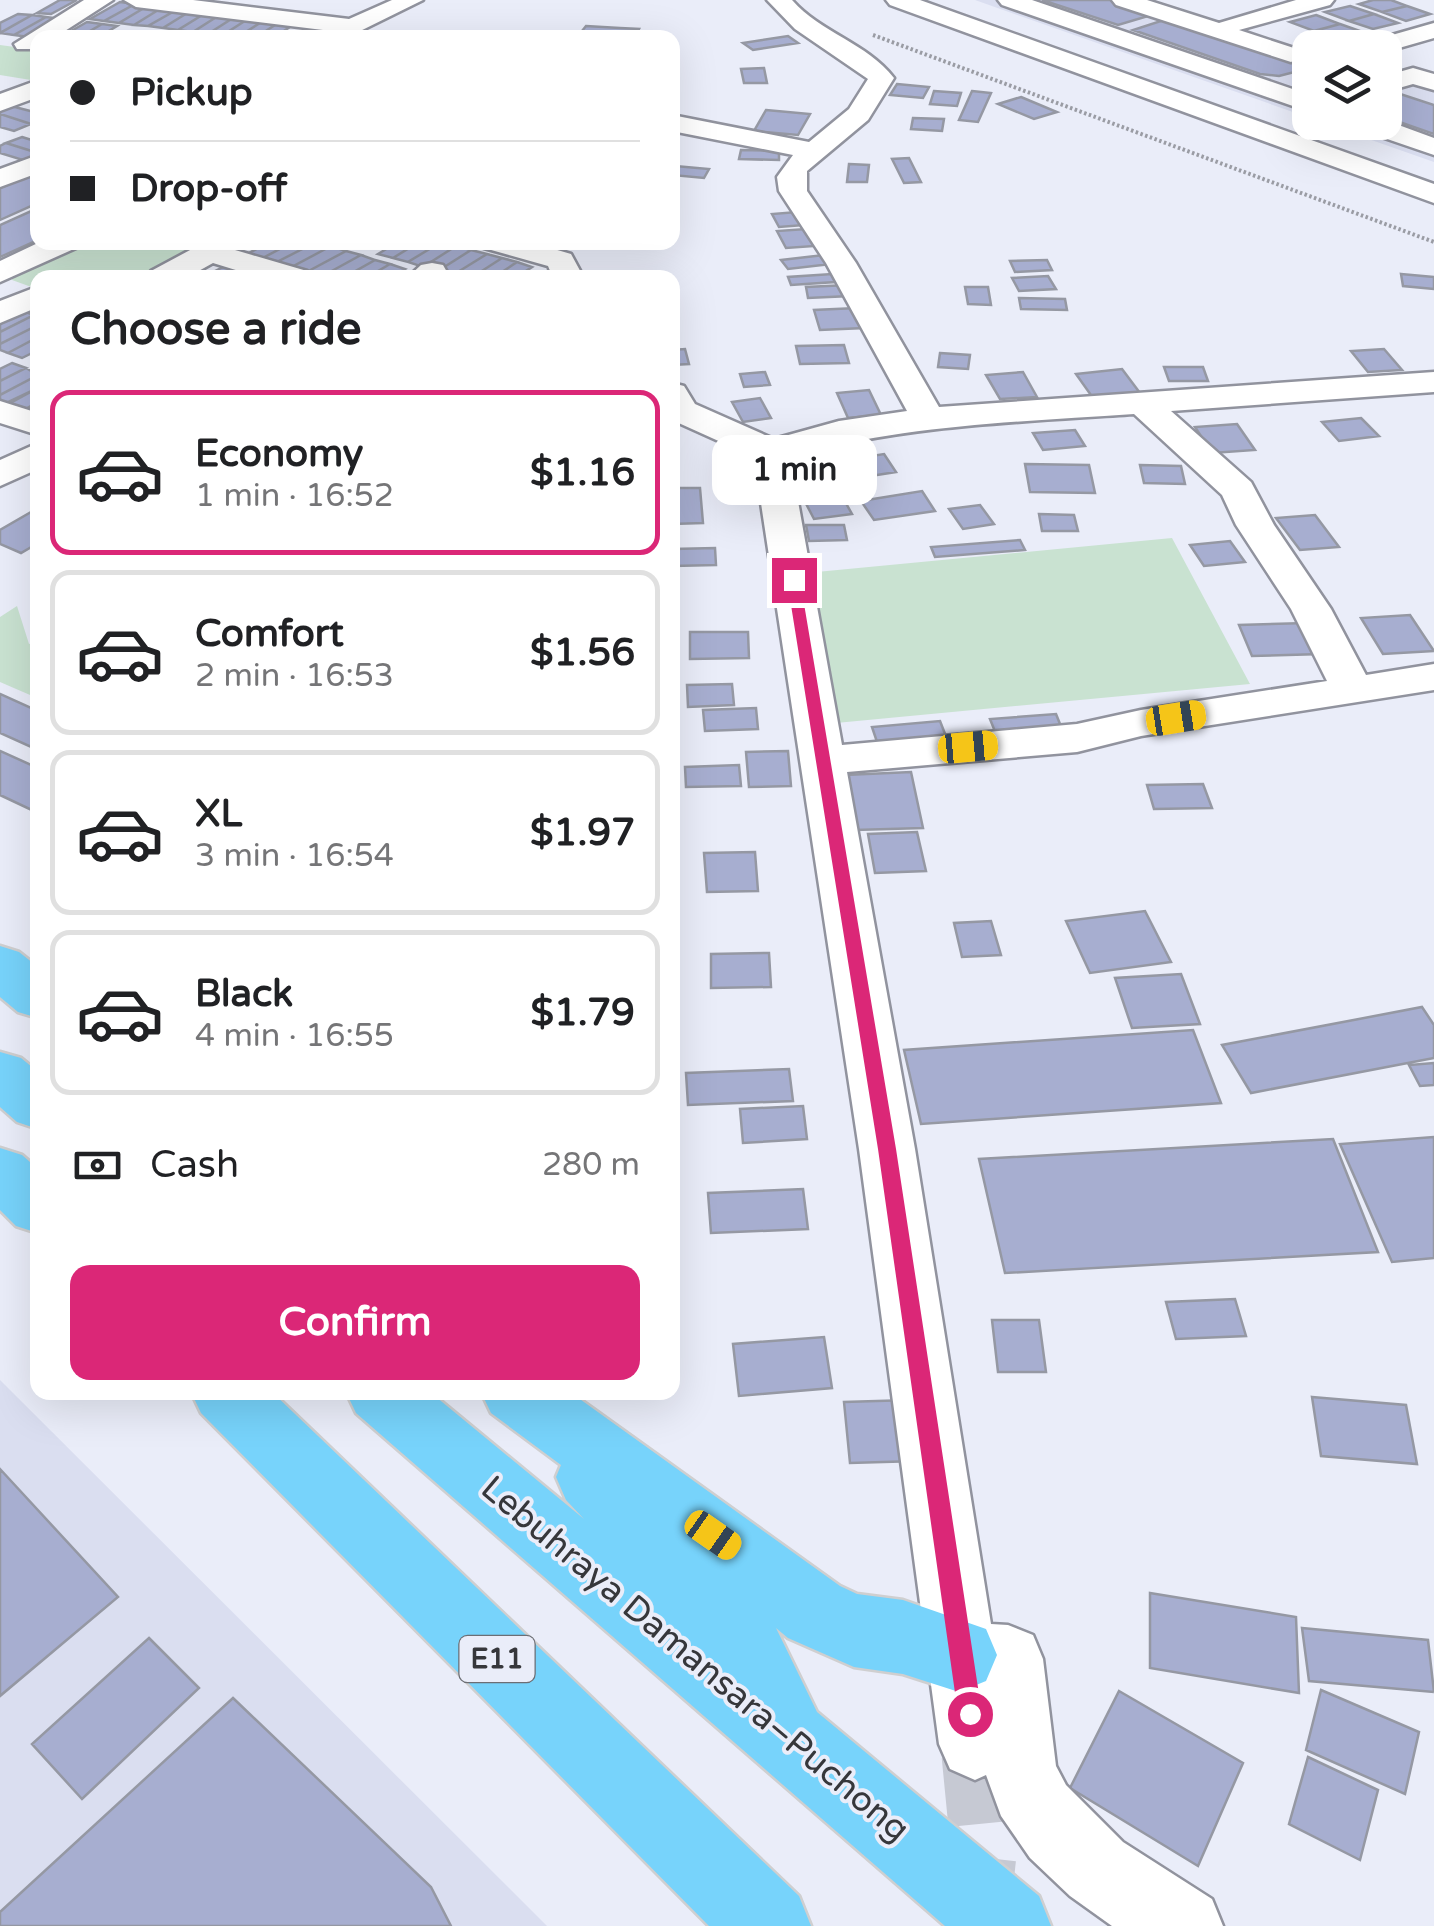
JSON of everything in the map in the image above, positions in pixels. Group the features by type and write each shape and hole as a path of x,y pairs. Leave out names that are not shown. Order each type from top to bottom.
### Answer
{"highway":[{"path":"0,924 30,948"},
{"path":"0,966 30,991"},
{"path":"0,1074 30,1099"},
{"path":"0,1172 30,1200"},
{"name":"E11","path":"233,1400 769,1926"},
{"name":"Lebuhraya Damansara–Puchong","path":"389,1400 1009,1926"},
{"path":"527,1403 814,1612 854,1630 902,1636 984,1657"},
{"path":"527,1403 564,1448 740,1636 790,1738"}],"street":[{"path":"54,30 102,0"},
{"path":"136,0 228,5 350,26"},
{"path":"342,30 411,0"},
{"path":"898,0 1434,194"},
{"path":"935,0 1434,178"},
{"path":"1010,0 1292,98"},
{"path":"1124,0 1230,25 1292,53"},
{"path":"1230,25 1322,0"},
{"path":"1109,34 1159,7 1292,55"},
{"path":"789,10 815,36 858,58 881,78 859,114 795,167 791,177 793,190 841,263 928,418"},
{"path":"1402,39 1434,30"},
{"path":"0,40 30,44"},
{"path":"1262,88 1292,67"},
{"path":"1402,80 1414,76 1434,82"},
{"path":"1402,86 1434,94"},
{"path":"0,103 30,93"},
{"path":"680,125 813,151"},
{"path":"680,138 708,130"},
{"path":"1402,135 1434,146"},
{"path":"0,179 30,166"},
{"path":"0,273 47,250"},
{"path":"177,270 213,250"},
{"path":"226,250 276,270"},
{"path":"524,250 560,260 565,270"},
{"path":"0,288 30,298"},
{"path":"0,313 30,301"},
{"path":"680,408 771,451 840,432 928,418 1434,382"},
{"path":"1142,403 1238,490 1254,525 1312,608 1353,690"},
{"path":"0,412 30,422"},
{"path":"771,451 825,760 861,1004 984,1657 1025,1788 1070,1845 1128,1896 1185,1926"},
{"path":"0,475 30,458"},
{"path":"825,760 1076,738 1140,723 1434,677"},
{"path":"975,1744 984,1657"}],"path":[{"path":"789,10 989,75 1212,162 1434,242"}],"shaded area":[{"path":"975,0 1133,0 1292,50 1292,112"},
{"path":"1402,77 1434,77 1434,162 1371,140 1402,140"},
{"path":"0,1380 547,1926 0,1926"}],"green space":[{"path":"0,45 30,49 30,80 0,75"},
{"path":"55,250 193,250 154,270 30,270 30,286 12,280 14,269"},
{"path":"1172,538 1250,684 836,723 806,573"},
{"path":"17,606 30,644 30,695 0,682 0,617"}],"building":[{"path":"60,0 77,0 51,14 37,13"},
{"path":"1042,0 1111,0 1155,14 1118,25"},
{"path":"1391,0 1407,6 1382,12 1359,4"},
{"path":"120,2 135,4 104,21 90,19"},
{"path":"135,4 149,5 119,23 104,21"},
{"path":"149,5 163,7 134,25 119,23"},
{"path":"1350,6 1374,14 1349,21 1325,12"},
{"path":"1407,6 1430,14 1406,21 1382,12"},
{"path":"163,7 178,9 148,26 134,25"},
{"path":"178,9 192,10 163,28 148,26"},
{"path":"192,10 207,12 178,30 163,28"},
{"path":"207,12 221,14 196,30 178,30"},
{"path":"18,14 32,15 0,33 0,23"},
{"path":"221,14 236,16 214,30 196,30"},
{"path":"1374,14 1398,23 1373,29 1349,21"},
{"path":"32,15 46,17 14,35 0,33"},
{"path":"1316,15 1340,24 1311,30 1290,22"},
{"path":"236,16 251,17 231,30 214,30"},
{"path":"46,17 61,19 41,30 30,30 29,37 14,35"},
{"path":"251,17 266,19 249,30 231,30"},
{"path":"1170,18 1292,59 1292,73 1260,74 1133,30"},
{"path":"266,19 281,21 267,30 249,30"},
{"path":"281,21 296,23 285,30 267,30"},
{"path":"87,22 102,24 92,30 73,30"},
{"path":"102,24 117,26 110,30 92,30"},
{"path":"1340,24 1357,30 1318,30"},
{"path":"586,26 639,29 638,30 583,30"},
{"path":"788,36 798,43 753,50 743,43"},
{"path":"764,68 767,83 744,83 741,69"},
{"path":"897,84 929,87 923,98 890,95"},
{"path":"934,91 961,93 957,106 930,104"},
{"path":"972,91 991,93 978,122 959,120"},
{"path":"1402,95 1434,105 1434,134 1402,123"},
{"path":"1021,97 1057,112 1034,119 998,104"},
{"path":"11,106 30,111 30,124 0,114 0,110"},
{"path":"766,110 810,114 798,135 754,131"},
{"path":"0,114 30,124 14,131 0,127"},
{"path":"913,118 944,119 942,131 911,129"},
{"path":"22,137 30,140 30,150 6,143"},
{"path":"6,143 30,150 30,159 0,153 0,146"},
{"path":"741,150 779,151 779,160 739,159"},
{"path":"909,158 921,182 904,183 892,159"},
{"path":"849,164 869,165 867,182 847,182"},
{"path":"680,166 709,169 704,178 680,176"},
{"path":"30,175 30,207 0,220 0,188"},
{"path":"30,212 30,244 0,257 0,225"},
{"path":"797,212 805,225 779,227 772,214"},
{"path":"806,229 815,246 786,248 777,231"},
{"path":"255,250 278,250 259,260 245,255"},
{"path":"278,250 300,250 273,264 259,260"},
{"path":"300,250 324,250 288,269 273,264"},
{"path":"324,250 346,251 310,270 288,269"},
{"path":"385,250 406,250 393,258 378,254"},
{"path":"406,250 428,250 408,262 393,258"},
{"path":"428,250 450,250 423,267 408,262"},
{"path":"450,250 471,250 440,270 423,267"},
{"path":"471,250 487,254 461,270 440,270"},
{"path":"346,251 361,255 334,270 310,270"},
{"path":"487,254 502,258 483,270 461,270"},
{"path":"361,255 375,260 357,270 334,270"},
{"path":"824,255 831,264 788,269 781,260"},
{"path":"502,258 517,262 505,270 483,270"},
{"path":"375,260 390,264 380,270 357,270"},
{"path":"1047,260 1052,270 1015,272 1010,261"},
{"path":"517,262 532,267 527,270 505,270"},
{"path":"390,264 405,269 403,270 380,270"},
{"path":"227,265 242,269 240,270 217,270"},
{"path":"832,274 835,282 791,285 788,277"},
{"path":"1401,274 1434,277 1434,289 1403,286"},
{"path":"1048,276 1056,289 1019,291 1012,278"},
{"path":"848,285 850,296 808,298 806,287"},
{"path":"965,287 988,287 991,305 968,304"},
{"path":"1019,298 1065,299 1067,310 1021,309"},
{"path":"857,308 864,328 820,330 814,310"},
{"path":"20,310 30,314 0,332 0,320"},
{"path":"30,317 30,329 0,344 0,332"},
{"path":"30,329 30,341 8,353 0,350 0,344"},
{"path":"30,341 30,354 22,358 8,353"},
{"path":"844,345 849,363 800,364 796,346"},
{"path":"680,349 685,349 689,364 680,365"},
{"path":"1384,349 1402,370 1368,372 1351,351"},
{"path":"940,353 970,355 968,369 938,367"},
{"path":"12,363 26,368 0,381 0,369"},
{"path":"1164,367 1203,367 1208,381 1169,381"},
{"path":"26,368 30,370 30,379 0,395 0,381"},
{"path":"1122,369 1140,393 1093,398 1076,374"},
{"path":"765,372 770,385 744,387 740,374"},
{"path":"1023,372 1037,397 1000,399 986,375"},
{"path":"30,379 30,392 0,406 0,395"},
{"path":"869,390 881,415 848,418 837,393"},
{"path":"30,392 30,406 18,413 3,407"},
{"path":"760,398 771,418 743,422 732,402"},
{"path":"1361,418 1379,436 1339,441 1322,422"},
{"path":"1237,424 1255,450 1212,453 1195,427"},
{"path":"1075,430 1085,446 1043,450 1033,433"},
{"path":"884,454 896,472 839,481 827,463"},
{"path":"1025,464 1089,465 1095,493 1030,492"},
{"path":"1140,465 1181,466 1185,484 1144,483"},
{"path":"680,488 700,488 703,523 680,524"},
{"path":"838,489 852,514 814,519 801,494"},
{"path":"922,491 935,511 874,520 861,501"},
{"path":"980,505 994,524 963,529 949,509"},
{"path":"30,513 30,548 21,553 0,544 0,530"},
{"path":"1039,514 1074,515 1078,531 1042,531"},
{"path":"1315,515 1339,547 1300,550 1276,518"},
{"path":"806,525 844,525 847,540 809,541"},
{"path":"1020,540 1025,550 935,557 931,547"},
{"path":"1230,541 1245,562 1204,566 1190,545"},
{"path":"715,548 716,565 680,566 680,549"},
{"path":"1410,615 1434,651 1383,654 1361,618"},
{"path":"1307,623 1321,654 1252,656 1239,625"},
{"path":"690,632 748,632 749,658 690,659"},
{"path":"732,684 734,705 688,707 687,685"},
{"path":"0,694 30,707 30,746 0,733"},
{"path":"756,708 758,729 705,731 703,710"},
{"path":"1056,714 1062,729 996,734 990,719"},
{"path":"940,721 947,739 878,745 872,727"},
{"path":"0,751 30,764 30,809 0,795"},
{"path":"788,751 791,786 749,787 746,752"},
{"path":"739,765 741,786 686,787 685,767"},
{"path":"911,772 923,828 855,830 845,775"},
{"path":"1203,784 1212,808 1154,809 1147,785"},
{"path":"917,832 926,871 875,873 868,834"},
{"path":"755,852 758,891 707,892 704,853"},
{"path":"1145,911 1171,962 1090,973 1066,921"},
{"path":"991,921 1001,955 962,957 954,923"},
{"path":"769,953 771,987 711,988 711,954"},
{"path":"1181,974 1200,1024 1132,1028 1115,978"},
{"path":"1422,1007 1434,1025 1434,1058 1251,1093 1222,1045"},
{"path":"1193,1030 1221,1103 921,1124 904,1050"},
{"path":"1434,1063 1434,1085 1420,1086 1409,1065"},
{"path":"789,1069 793,1101 688,1105 686,1073"},
{"path":"803,1106 807,1139 743,1143 740,1109"},
{"path":"1434,1137 1434,1258 1392,1262 1340,1144"},
{"path":"1333,1139 1378,1252 1005,1273 979,1159"},
{"path":"803,1189 808,1229 711,1233 708,1193"},
{"path":"1235,1299 1246,1336 1176,1339 1166,1302"},
{"path":"992,1320 1039,1320 1046,1372 998,1372"},
{"path":"824,1337 832,1388 739,1396 733,1344"},
{"path":"1312,1397 1406,1405 1417,1464 1321,1456"},
{"path":"910,1400 917,1461 850,1463 844,1402"},
{"path":"0,1469 118,1597 0,1696"},
{"path":"1150,1593 1296,1617 1299,1693 1150,1668"},
{"path":"1302,1628 1428,1640 1434,1692 1309,1681"},
{"path":"149,1638 199,1688 82,1799 32,1744"},
{"path":"1321,1690 1419,1732 1405,1794 1306,1750"},
{"path":"1119,1691 1243,1763 1198,1866 1070,1788"},
{"path":"233,1698 431,1887 451,1926 0,1926 0,1912"},
{"path":"1308,1757 1378,1790 1360,1860 1289,1824"}],"tunnel":[{"path":"974,1926 984,1836 975,1744"}],"route":[{"path":"794,580 887,1149 970,1714"}]}
